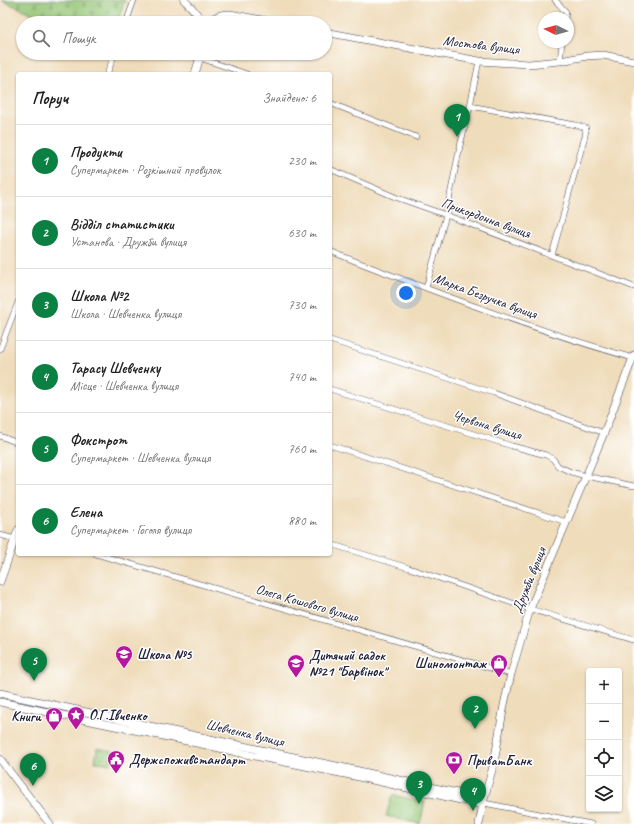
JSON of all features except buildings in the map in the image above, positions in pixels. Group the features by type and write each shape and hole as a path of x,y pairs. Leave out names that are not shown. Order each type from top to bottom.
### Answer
{"street":[{"path":"128,16 134,0"},
{"path":"184,0 198,16"},
{"path":"555,0 566,12"},
{"path":"214,16 222,14 241,16"},
{"name":"Мостова вулиця","path":"332,33 479,61 530,64 603,55 634,61"},
{"path":"560,61 561,48"},
{"path":"108,72 112,60"},
{"path":"196,72 199,60"},
{"path":"213,60 242,72"},
{"path":"426,288 446,215 479,61"},
{"path":"332,104 416,137"},
{"path":"470,106 586,128 552,255"},
{"name":"Прикордонна вулиця","path":"332,170 395,197 634,287"},
{"name":"Марка Безручка вулиця","path":"332,252 538,329 590,346 633,357"},
{"path":"0,349 16,307"},
{"path":"332,341 494,393 604,433"},
{"name":"Дружби вулиця","path":"479,824 494,763 511,674 530,609 622,389 633,357"},
{"name":"Червона вулиця","path":"332,390 512,446 546,455 553,459 558,466 571,472 634,486"},
{"path":"0,436 16,442"},
{"path":"332,446 566,522"},
{"path":"0,535 15,539"},
{"path":"0,582 16,536"},
{"path":"332,545 409,568 530,609 634,640"},
{"name":"Олега Кошового вулиця","path":"103,556 511,674"},
{"name":"Шевченка вулиця","path":"0,693 250,755 350,768 484,802 591,824"},
{"name":"Шевченка вулиця","path":"0,702 151,730"},
{"path":"0,760 50,824"}],"green space":[{"path":"1,0 125,0 119,16 37,16"},
{"path":"97,748 113,751 111,764 95,762"},
{"path":"392,795 425,802 420,824 386,816"}],"place":[{"name":"Продукти","path":"457,137"},
{"name":"Школа №5","path":"124,669"},
{"name":"Дитячий садок №21 \"Барвінок\"","path":"296,678"},
{"name":"Шиномонтаж","path":"499,678"},
{"name":"Фокстрот","path":"34,681"},
{"name":"Відділ статистики","path":"475,729"},
{"name":"О.Г.Івченко","path":"76,730"},
{"name":"Книги","path":"54,731"},
{"name":"Держспоживстандарт","path":"116,774"},
{"name":"ПриватБанк","path":"454,775"},
{"name":"Елена","path":"33,786"},
{"name":"Школа №2","path":"419,804"},
{"name":"Тарасу Шевченку","path":"473,811"}]}
